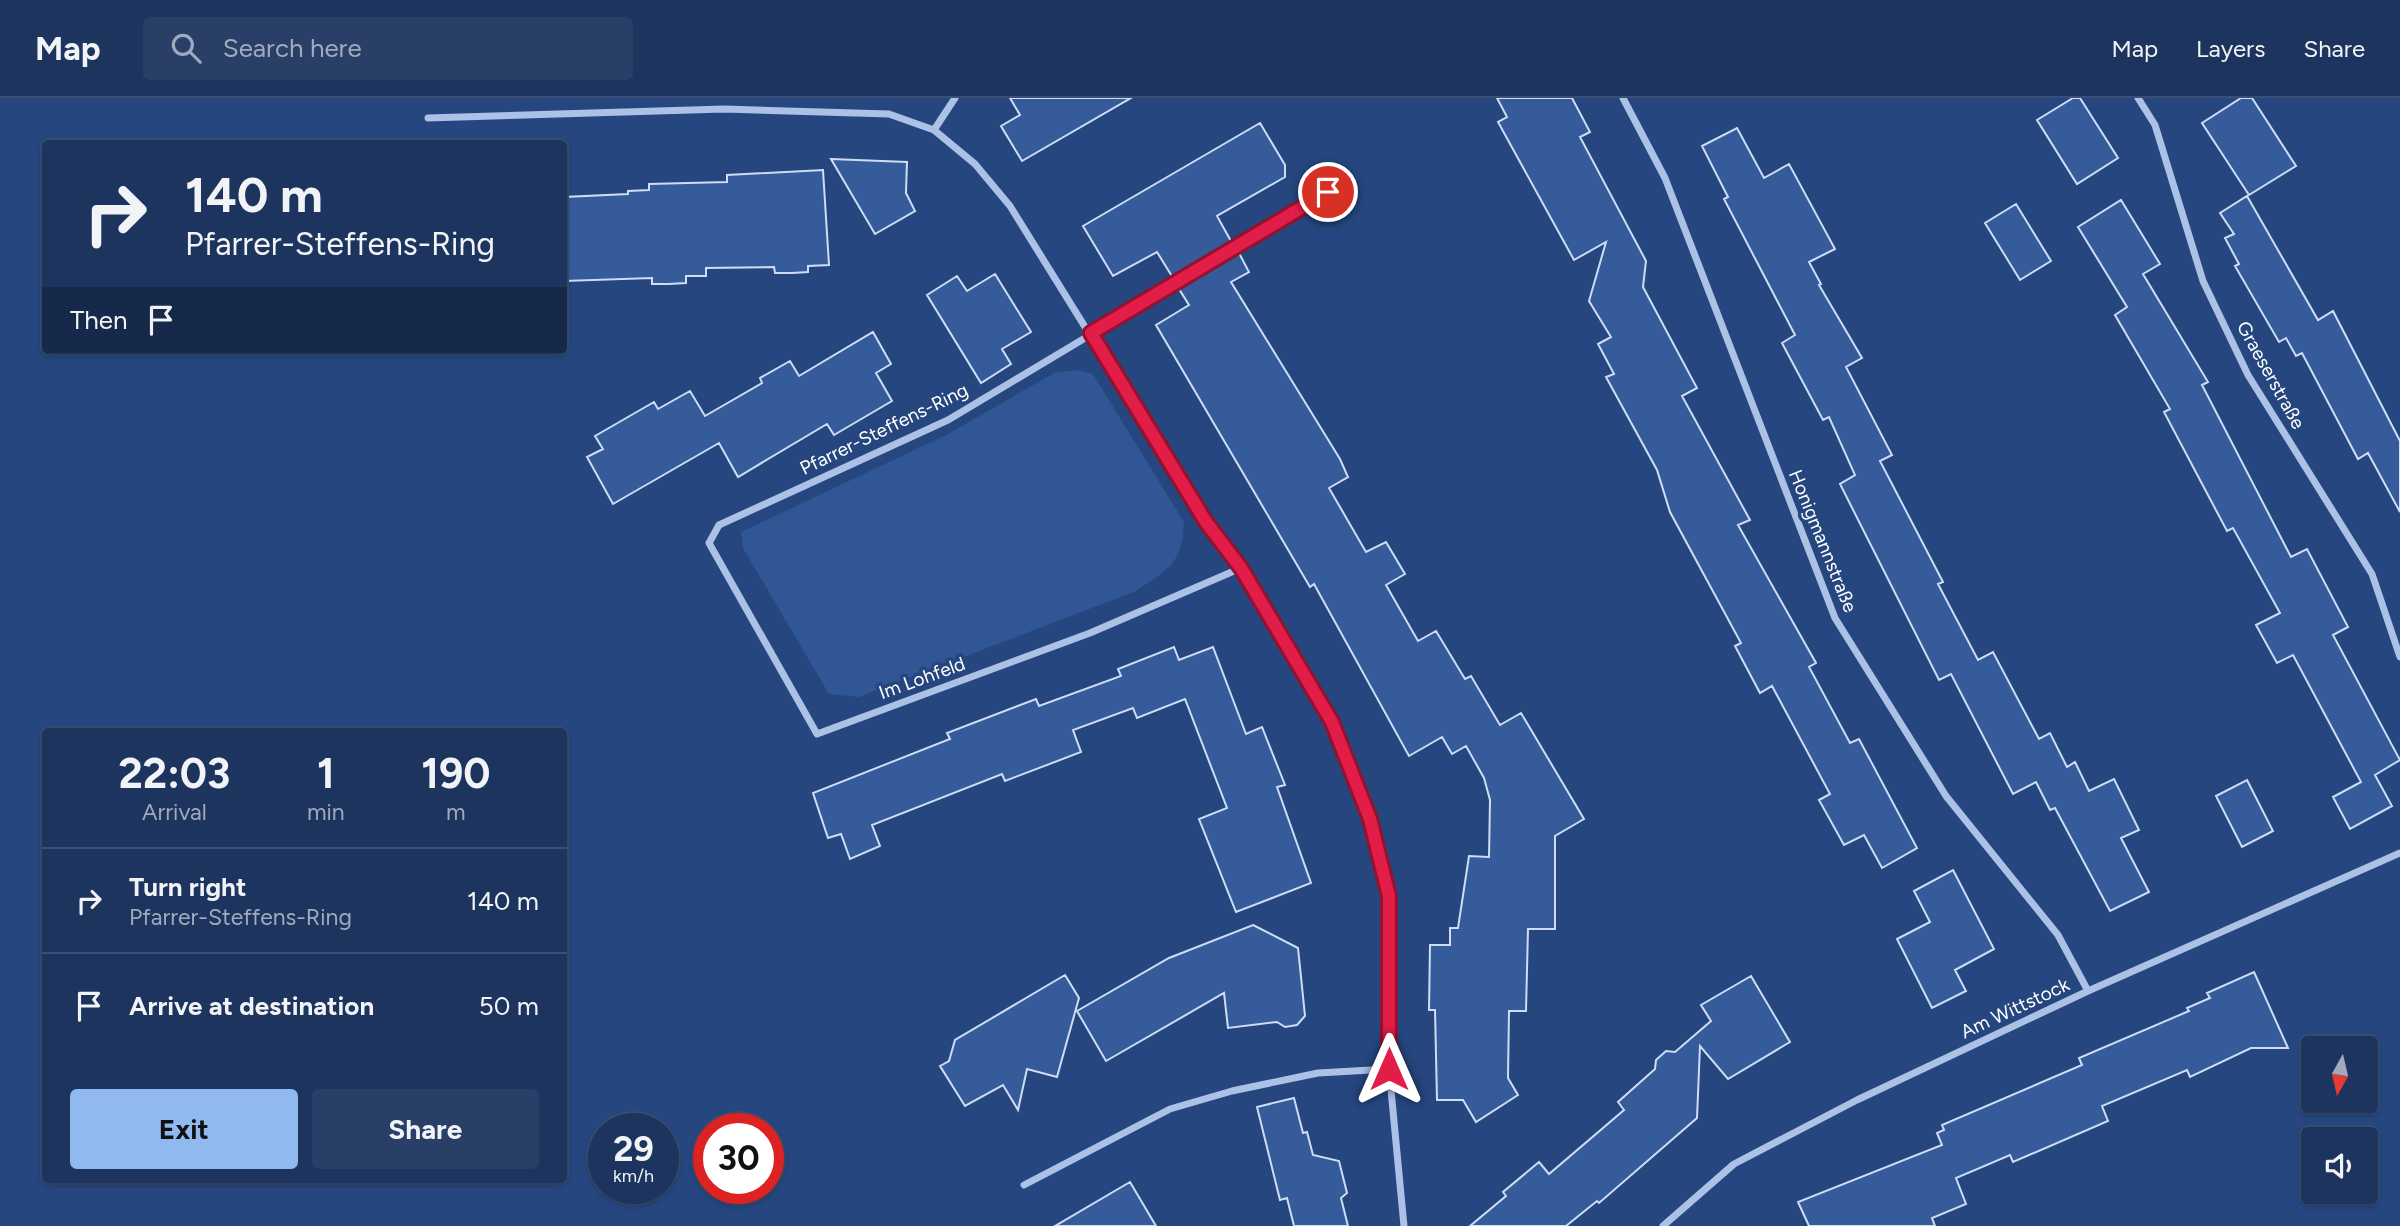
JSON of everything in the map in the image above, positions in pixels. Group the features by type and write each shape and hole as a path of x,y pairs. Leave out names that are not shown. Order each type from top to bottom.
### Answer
{"street":[{"path":"934,131 955,98"},
{"name":"Honigmannstraße","path":"1623,98 1665,178 1835,618 1946,796 2058,935 2088,991"},
{"name":"Graeserstraße","path":"2138,98 2155,125 2203,281 2248,375 2372,575 2400,657"},
{"path":"428,118 724,109 889,114 934,131 975,164 1010,206 1206,522 1241,568 1332,722 1370,819 1389,896 1389,1069 1405,1226"},
{"name":"Pfarrer-Steffens-Ring","path":"709,543 719,525 948,420 1328,192"},
{"name":"Im Lohfeld","path":"709,543 795,700 817,733 1090,633 1241,568"},
{"name":"Am Wittstock","path":"1663,1226 1734,1164 1857,1100 2088,991 2400,853"},
{"path":"1024,1185 1170,1109 1232,1091 1318,1073 1389,1069"}],"shaded area":[{"path":"1078,370 1093,374 1184,522 1180,548 1171,564 1136,591 859,697 829,694 743,548 741,532 948,434 1054,373"}],"building":[{"path":"1010,98 1131,98 1022,161 1001,126 1020,115"},
{"path":"1497,98 1572,98 1590,132 1580,137 1646,261 1643,287 1697,388 1682,396 1750,520 1738,525 1816,663 1809,667 1850,743 1859,739 1917,848 1882,868 1864,835 1844,845 1819,800 1830,794 1772,686 1760,693 1735,646 1741,643 1670,512 1657,470 1606,377 1614,374 1598,344 1611,337 1589,301 1606,242 1574,260 1498,122 1507,117"},
{"path":"2073,98 2080,98 2118,158 2077,184 2037,120"},
{"path":"2241,98 2252,98 2296,166 2249,195 2202,123"},
{"path":"1260,123 1285,165 1285,177 1217,216 1232,243 1173,278 1157,252 1113,276 1083,226"},
{"path":"1737,128 1764,178 1789,164 1835,249 1809,262 1821,284 1819,285 1862,358 1846,367 1892,455 1880,461 1943,582 1938,584 1978,660 1993,652 2039,739 2050,733 2067,767 2075,762 2089,791 2114,779 2139,830 2121,838 2149,892 2110,911 2055,808 2050,810 2036,782 2013,794 1951,674 1939,680 1840,484 1855,475 1829,417 1823,420 1782,343 1795,335 1724,199 1728,197 1702,146"},
{"path":"831,159 907,162 906,193 915,211 875,234"},
{"path":"823,170 829,265 808,266 808,272 792,273 775,273 774,267 706,268 706,276 686,276 686,283 652,284 652,278 567,281 567,197 628,194 628,191 649,190 649,184 727,182 727,175"},
{"path":"2247,196 2318,320 2333,311 2400,441 2400,512 2368,453 2358,459 2302,353 2296,356 2286,338 2279,342 2235,266 2239,264 2225,238 2234,234 2220,213"},
{"path":"2121,200 2160,264 2143,274 2208,382 2202,385 2291,557 2307,549 2348,627 2333,635 2400,760 2375,775 2392,806 2350,829 2333,797 2361,782 2293,655 2277,663 2256,625 2280,613 2233,528 2227,531 2164,412 2170,409 2115,315 2127,307 2078,227"},
{"path":"2016,204 2051,261 2020,280 1985,223"},
{"path":"1239,253 1249,272 1231,282 1340,459 1348,477 1329,488 1366,552 1386,542 1405,574 1386,585 1418,641 1436,631 1465,679 1471,676 1500,725 1521,713 1584,819 1555,836 1555,929 1528,929 1526,1011 1509,1011 1508,1078 1518,1095 1476,1122 1463,1100 1437,1100 1435,1010 1429,1010 1430,945 1450,945 1450,928 1458,928 1469,856 1489,857 1490,800 1484,778 1466,746 1452,754 1442,737 1409,756 1314,584 1310,587 1156,325 1189,305 1179,289"},
{"path":"995,274 1031,332 1002,349 1011,364 981,383 927,295 957,276 967,291"},
{"path":"873,332 891,364 876,373 892,401 834,435 827,424 738,477 719,443 613,504 587,457 603,449 595,436 654,402 658,409 690,391 705,416 762,383 760,378 790,361 799,376"},
{"path":"1174,647 1179,660 1213,647 1246,734 1262,727 1285,785 1277,787 1311,883 1236,912 1199,819 1227,808 1185,699 1137,718 1133,708 1073,730 1081,752 1005,781 1002,774 872,825 880,846 850,859 841,834 828,838 813,793 950,739 947,733 1036,699 1039,706 1121,676 1118,669"},
{"path":"2247,780 2273,831 2242,847 2216,796"},
{"path":"1953,870 1994,949 1955,970 1966,991 1932,1008 1897,939 1930,922 1914,891"},
{"path":"1253,925 1298,948 1305,1016 1297,1025 1285,1027 1277,1022 1228,1028 1224,993 1106,1061 1077,1011 1169,958"},
{"path":"2254,972 2288,1048 2251,1048 2190,1077 2187,1070 2102,1106 2108,1121 2013,1162 2010,1155 1956,1178 1966,1204 1932,1218 1935,1226 1809,1226 1798,1202 1942,1145 1937,1133 1944,1130 1942,1125 2082,1065 2079,1058 2189,1011 2187,1008 2210,998 2207,993"},
{"path":"1065,975 1079,998 1057,1077 1027,1069 1018,1110 1003,1085 965,1106 940,1066 949,1061 955,1040"},
{"path":"1751,976 1790,1042 1728,1079 1700,1046 1697,1118 1599,1203 1597,1201 1566,1226 1470,1226 1506,1196 1503,1192 1539,1162 1549,1174 1624,1110 1618,1102 1655,1069 1656,1060 1666,1051 1675,1052 1711,1021 1701,1005"},
{"path":"1294,1098 1303,1133 1307,1132 1313,1155 1339,1161 1347,1193 1341,1198 1348,1226 1294,1226 1287,1198 1280,1200 1257,1107"},
{"path":"1130,1182 1156,1226 1055,1226"}],"route":[{"path":"1328,192 1091,333 1206,522 1241,568 1332,722 1370,819 1389,896 1389,1069"}]}
